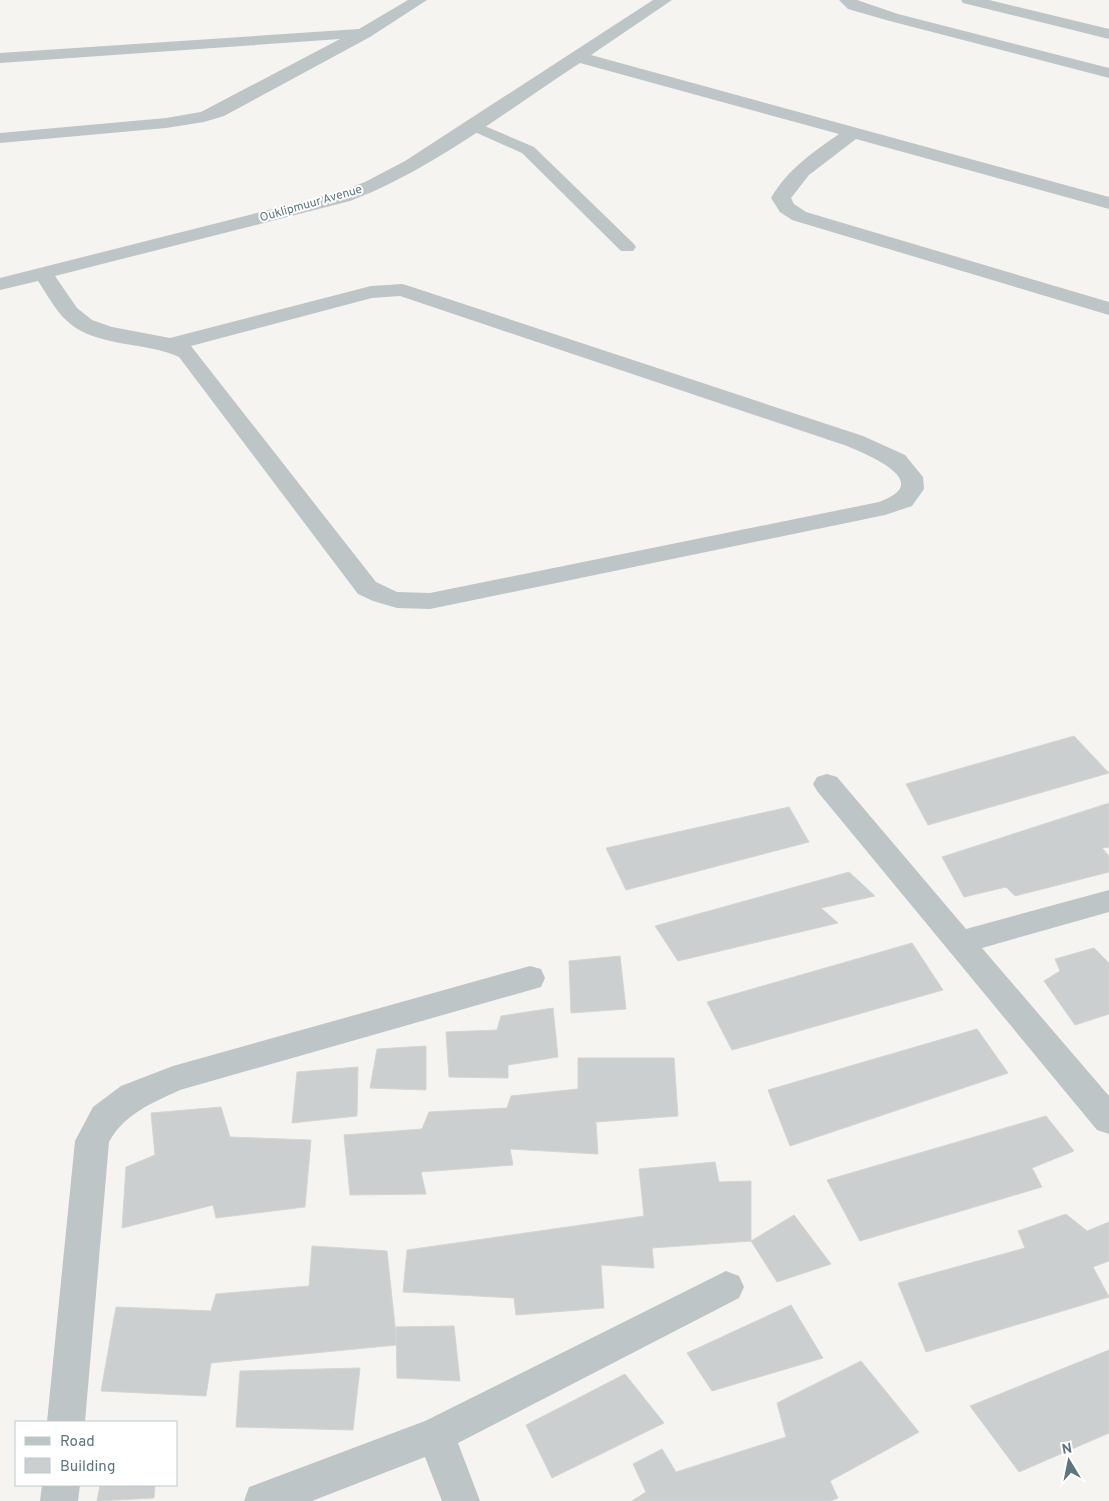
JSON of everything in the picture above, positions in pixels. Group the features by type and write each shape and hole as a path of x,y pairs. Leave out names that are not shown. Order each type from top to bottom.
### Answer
{"street":[{"path":"0,138 166,123 204,117 218,112 364,33 419,0"},
{"name":"Ouklipmuur Avenue","path":"0,284 343,198 387,179 473,126 664,0"},
{"path":"848,0 854,6 892,17 1109,73"},
{"path":"969,0 1109,34"},
{"path":"0,58 364,33"},
{"path":"579,57 1109,203"},
{"path":"853,133 817,159 785,188 781,198 787,208 799,216 1109,309"},
{"path":"43,273 75,317 87,326 174,344 186,352 367,588 381,597 404,602 430,601 885,508 904,501 912,489 911,477 897,460 855,441 402,290 371,292 174,344"},
{"path":"827,784 1109,1120"},
{"path":"960,942 1109,901"},
{"path":"66,1421 92,1141 104,1117 133,1096 173,1078 530,978"},
{"path":"263,1501 436,1435 726,1287"},
{"path":"436,1435 461,1501"},
{"path":"59,1501 60,1486"}],"lane":[{"path":"473,126 528,150 627,247"}],"building":[{"path":"1074,736 1109,773 928,825 906,784"},
{"path":"1109,803 1109,847 1102,848 1109,856 1109,872 1015,896 1006,887 964,897 942,857"},
{"path":"789,807 809,842 626,890 606,848"},
{"path":"849,872 875,896 821,908 838,923 678,961 655,926"},
{"path":"912,943 943,990 732,1050 707,1002"},
{"path":"1094,948 1109,963 1109,1014 1075,1025 1044,981 1060,971 1055,959"},
{"path":"620,956 626,1009 571,1013 569,961"},
{"path":"553,1008 558,1057 508,1065 508,1078 449,1077 446,1032 497,1030 501,1016"},
{"path":"977,1029 1008,1073 790,1146 768,1090"},
{"path":"426,1046 426,1090 370,1088 377,1049"},
{"path":"578,1058 674,1058 678,1116 596,1122 598,1154 510,1149 513,1165 421,1172 426,1194 350,1195 344,1135 422,1129 429,1112 507,1108 511,1096 578,1089"},
{"path":"358,1067 357,1116 292,1123 297,1072"},
{"path":"221,1107 230,1137 311,1140 305,1207 216,1218 213,1205 122,1228 126,1167 155,1155 151,1113"},
{"path":"1046,1116 1074,1151 1032,1168 1042,1187 860,1241 827,1180"},
{"path":"715,1162 719,1182 751,1181 751,1241 652,1248 654,1268 601,1265 604,1308 516,1315 514,1298 403,1292 407,1250 644,1216 639,1169"},
{"path":"1066,1214 1087,1231 1109,1222 1109,1261 1093,1267 1109,1297 926,1352 898,1283 1025,1248 1018,1231"},
{"path":"794,1215 831,1264 777,1282 751,1241"},
{"path":"312,1246 387,1251 397,1345 211,1363 206,1396 101,1391 116,1307 211,1311 216,1294 309,1286"},
{"path":"791,1305 823,1358 712,1391 687,1353"},
{"path":"454,1326 460,1381 397,1378 396,1327"},
{"path":"1109,1350 1109,1433 1019,1472 970,1406"},
{"path":"861,1361 919,1432 830,1481 838,1498 831,1501 632,1501 646,1492 633,1464 662,1449 676,1472 786,1437 777,1403"},
{"path":"360,1368 353,1430 236,1427 240,1371"},
{"path":"625,1374 664,1423 552,1478 526,1425"},
{"path":"100,1486 155,1486 154,1498 97,1501"}]}
